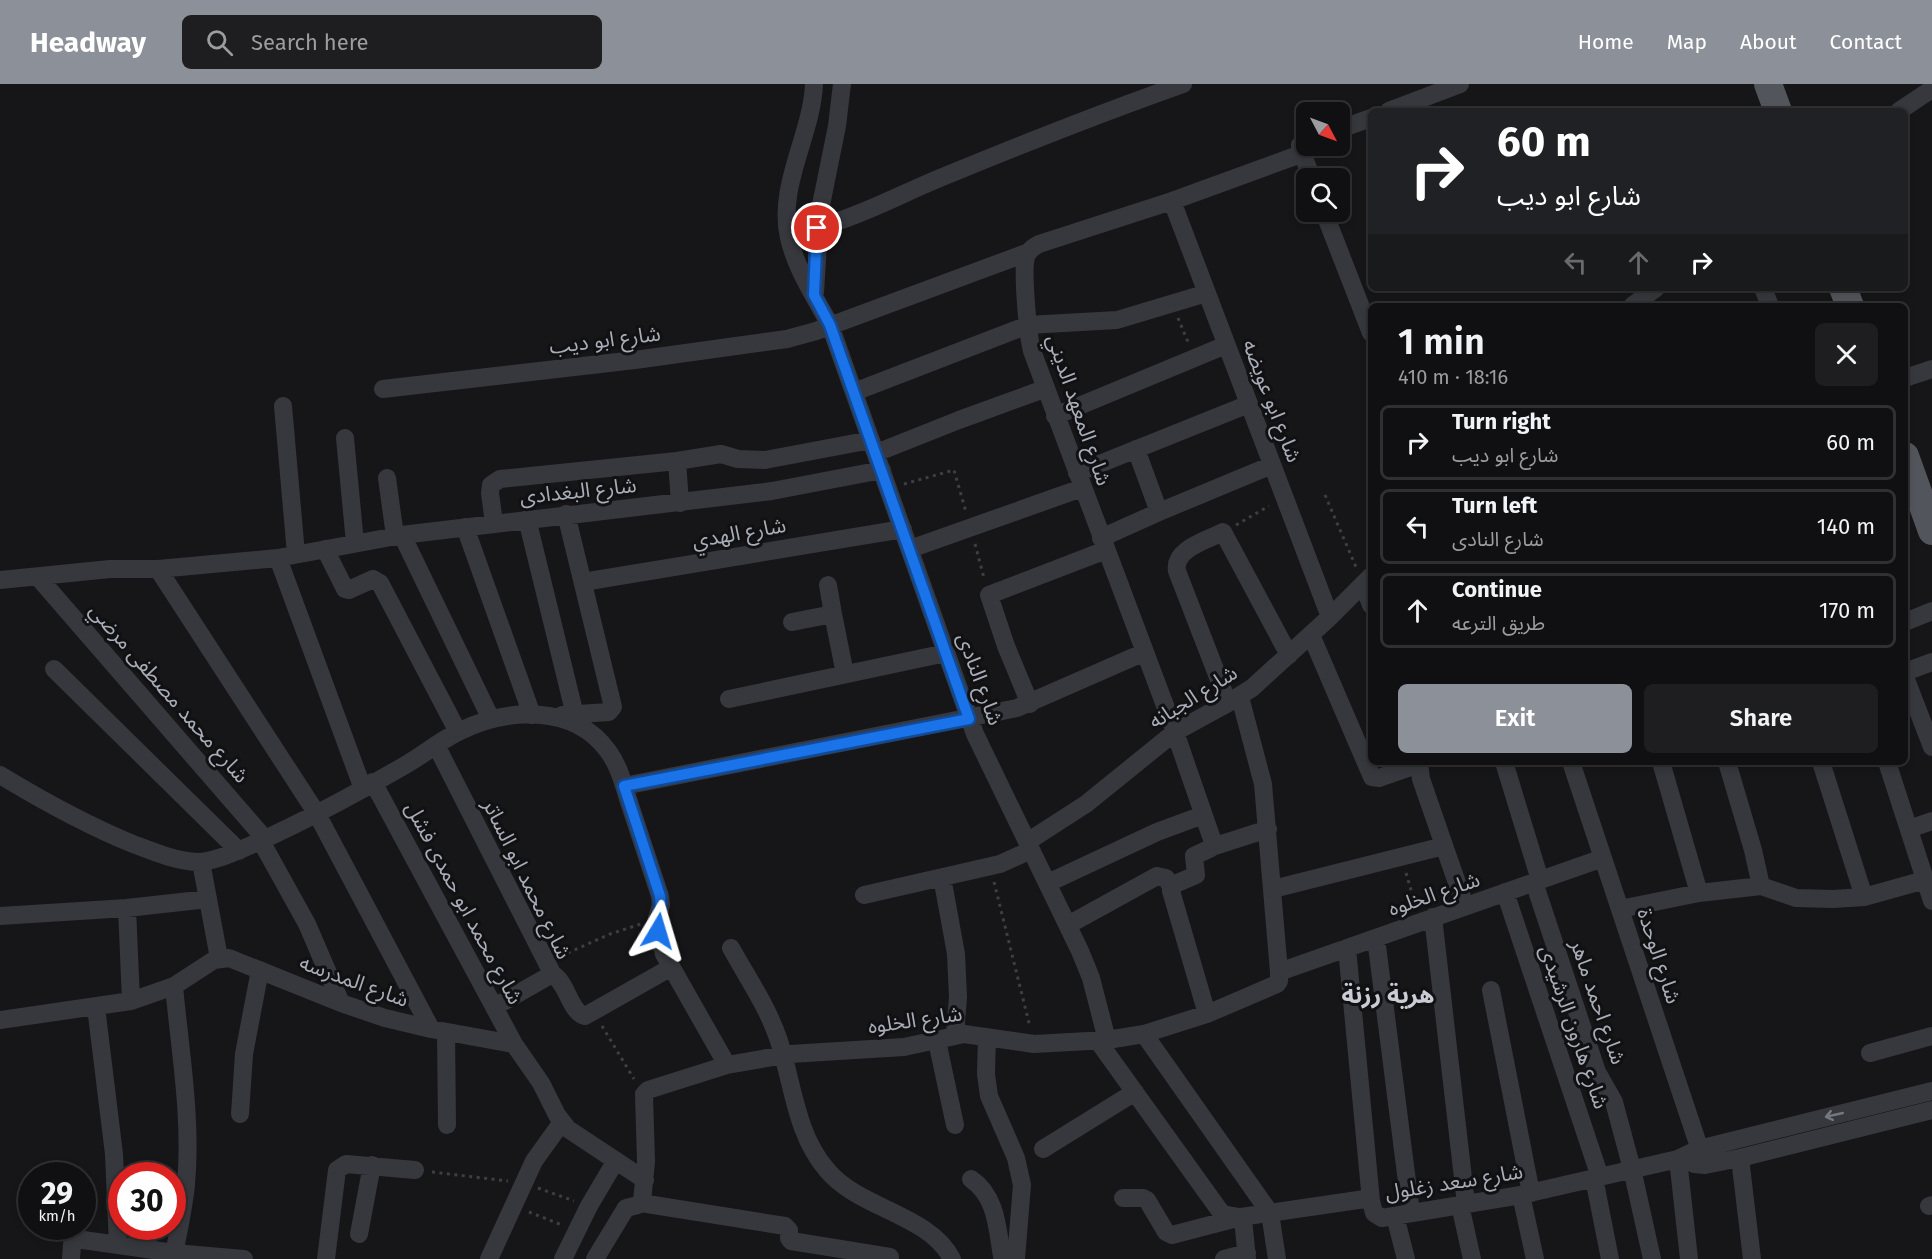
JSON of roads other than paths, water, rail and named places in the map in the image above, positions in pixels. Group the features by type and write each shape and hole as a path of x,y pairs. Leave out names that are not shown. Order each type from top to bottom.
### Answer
{"main road":[{"path":"1768,84 1777,108"},
{"path":"1908,464 1932,531"}],"street":[{"name":"شارع النادى","path":"814,84 813,102 790,191 789,235 796,261 830,325 969,719 1091,978 1103,1041"},
{"path":"814,295 817,228 822,189 837,126 842,84"},
{"path":"817,228 852,217 1009,150 1183,84"},
{"path":"1397,108 1460,84"},
{"path":"1904,108 1932,89"},
{"path":"1350,125 1368,119"},
{"path":"1029,252 1039,244 1172,201 1296,150"},
{"name":"شارع ابو عويضه","path":"1172,201 1330,617"},
{"path":"1328,222 1368,325"},
{"name":"شارع المعهد الديني","path":"1029,252 1025,264 1028,325 1032,351 1044,389 1145,652 1213,842 1212,846"},
{"name":"شارع ابو ديب","path":"383,389 635,360 787,339 1029,252"},
{"path":"1636,303 1652,291"},
{"path":"854,392 1028,325 1117,320 1207,293"},
{"path":"1055,416 1226,345"},
{"path":"1908,377 1932,369"},
{"path":"494,523 491,484 500,479 677,461 722,454 738,459 765,460 876,454 1044,389"},
{"path":"910,549 1080,481 1136,449 1249,404"},
{"name":"شارع محمد ابو حمدى فشل","path":"283,406 287,556 368,786 514,1044"},
{"path":"345,438 355,543"},
{"path":"1136,449 1159,512"},
{"name":"شارع البغدادى","path":"0,580 110,569 158,569 287,556 399,535 465,526 680,503 772,490 876,454"},
{"path":"677,461 680,503"},
{"path":"1030,704 1006,646 989,594 1103,544 1159,512 1272,465"},
{"path":"387,478 399,535 491,719"},
{"path":"0,775 55,807 115,836 160,854 201,862 239,851 316,814 403,766 458,732 491,719 609,712 614,707 566,514"},
{"path":"527,519 574,715"},
{"path":"465,526 532,715"},
{"name":"شارع الهدي","path":"583,582 903,529"},
{"path":"1279,972 1268,829 1258,762 1176,564 1181,554 1223,532 1289,655"},
{"path":"324,549 345,589 349,590 370,580 376,579 380,583 458,732"},
{"path":"158,569 316,814 438,1031 447,1125"},
{"name":"شارع محمد مصطفى مرضي","path":"38,577 263,840 307,924 340,1003"},
{"name":"شارع الجبانه","path":"864,895 1011,860 1086,804 1174,732 1234,700 1289,655 1367,580"},
{"path":"828,585 845,674"},
{"path":"1908,621 1932,611"},
{"path":"792,622 833,614"},
{"path":"1311,635 1372,777 1379,778 1414,765"},
{"path":"624,786 969,719 1030,704 1145,652"},
{"path":"729,699 946,653"},
{"path":"1908,673 1932,662"},
{"path":"54,669 239,851"},
{"path":"1908,682 1932,747"},
{"path":"551,716 577,724 598,740 615,761 660,896 661,905 657,918 660,943 670,968 727,1065"},
{"name":"شارع محمد ابو الساتر","path":"436,745 548,968 547,977 494,1006"},
{"path":"1419,765 1421,779 1465,906"},
{"name":"شارع احمد ماهر","path":"1508,765 1537,881 1597,1072 1614,1102 1652,1259"},
{"name":"شارع الوحدة","path":"1572,765 1702,1157"},
{"path":"1662,765 1699,893"},
{"path":"1728,765 1761,886"},
{"path":"1822,765 1864,897"},
{"path":"1888,765 1932,901"},
{"path":"1048,883 1129,844 1203,815"},
{"path":"1909,829 1932,821"},
{"path":"1172,888 1175,884 1195,877 1197,873 1194,856 1212,846 1268,829"},
{"path":"1273,890 1444,846"},
{"name":"شارع الخلوه","path":"645,1180 644,1094 648,1090 727,1065 783,1055 888,1049 937,1041 955,1035 1034,1044 1103,1041 1144,1034 1207,1014 1277,984 1280,981 1279,972 1603,858"},
{"path":"0,1020 131,1001 174,986 219,958 201,862"},
{"path":"1068,925 1157,876 1166,878 1172,888 1207,1014"},
{"path":"942,877 956,954 958,997 955,1035"},
{"path":"1620,909 1699,893 1761,886 1796,898 1833,900 1864,897 1925,880"},
{"name":"شارع هارون الرشيدى","path":"1505,892 1597,1177 1610,1259"},
{"path":"0,916 127,908 208,899"},
{"path":"127,908 131,1001"},
{"path":"1427,920 1463,1205 1473,1259"},
{"path":"1376,938 1406,1259"},
{"path":"731,948 770,1018 783,1055 791,1095 817,1156 826,1170 851,1192 934,1236 941,1242 952,1259"},
{"path":"1347,948 1371,1201"},
{"name":"شارع المدرسه","path":"219,958 228,958 340,1003 385,1018 438,1031 514,1044"},
{"path":"548,968 561,981 579,1014 585,1016 670,968"},
{"path":"240,1114 244,1054 260,970"},
{"path":"174,986 187,1119 186,1185 174,1253"},
{"path":"1491,990 1535,1259"},
{"path":"96,1007 114,1154 118,1245"},
{"path":"1144,1034 1270,1213 1277,1259"},
{"path":"1870,1053 1932,1036"},
{"path":"987,1037 986,1074 989,1096 1016,1158 1021,1178 1022,1198 1006,1257"},
{"path":"937,1041 955,1125"},
{"path":"1103,1041 1135,1092 1220,1211 1226,1215 1241,1217 1244,1222 1247,1256 1224,1259"},
{"path":"514,1044 541,1083 562,1122 574,1134 645,1180 640,1203"},
{"name":"شارع سعد زغلول","path":"1702,1157 1808,1121 1932,1091"},
{"path":"1043,1149 1135,1092"},
{"path":"1869,1106 1875,1125"},
{"name":"شارع سعد زغلول","path":"1123,1198 1147,1200 1166,1232 1172,1234 1241,1217 1365,1200 1371,1201 1376,1216 1382,1218 1526,1194 1678,1159 1740,1158 1932,1110"},
{"path":"1808,1121 1813,1140"},
{"path":"489,1259 523,1183 543,1146 562,1122"},
{"path":"1740,1158 1752,1259"},
{"path":"1678,1159 1689,1259"},
{"path":"563,1259 589,1206 615,1162"},
{"path":"327,1259 337,1170 346,1164 415,1170"},
{"path":"359,1234 372,1165"},
{"path":"971,1179 984,1189 992,1204 1006,1257"},
{"path":"595,1259 626,1209 640,1203 785,1226 789,1230 791,1241 834,1254 890,1257"},
{"path":"70,1259 72,1244 76,1239 174,1253 244,1259"}],"district":[{"name":"هرية رزنة","path":"1388,995"}]}
